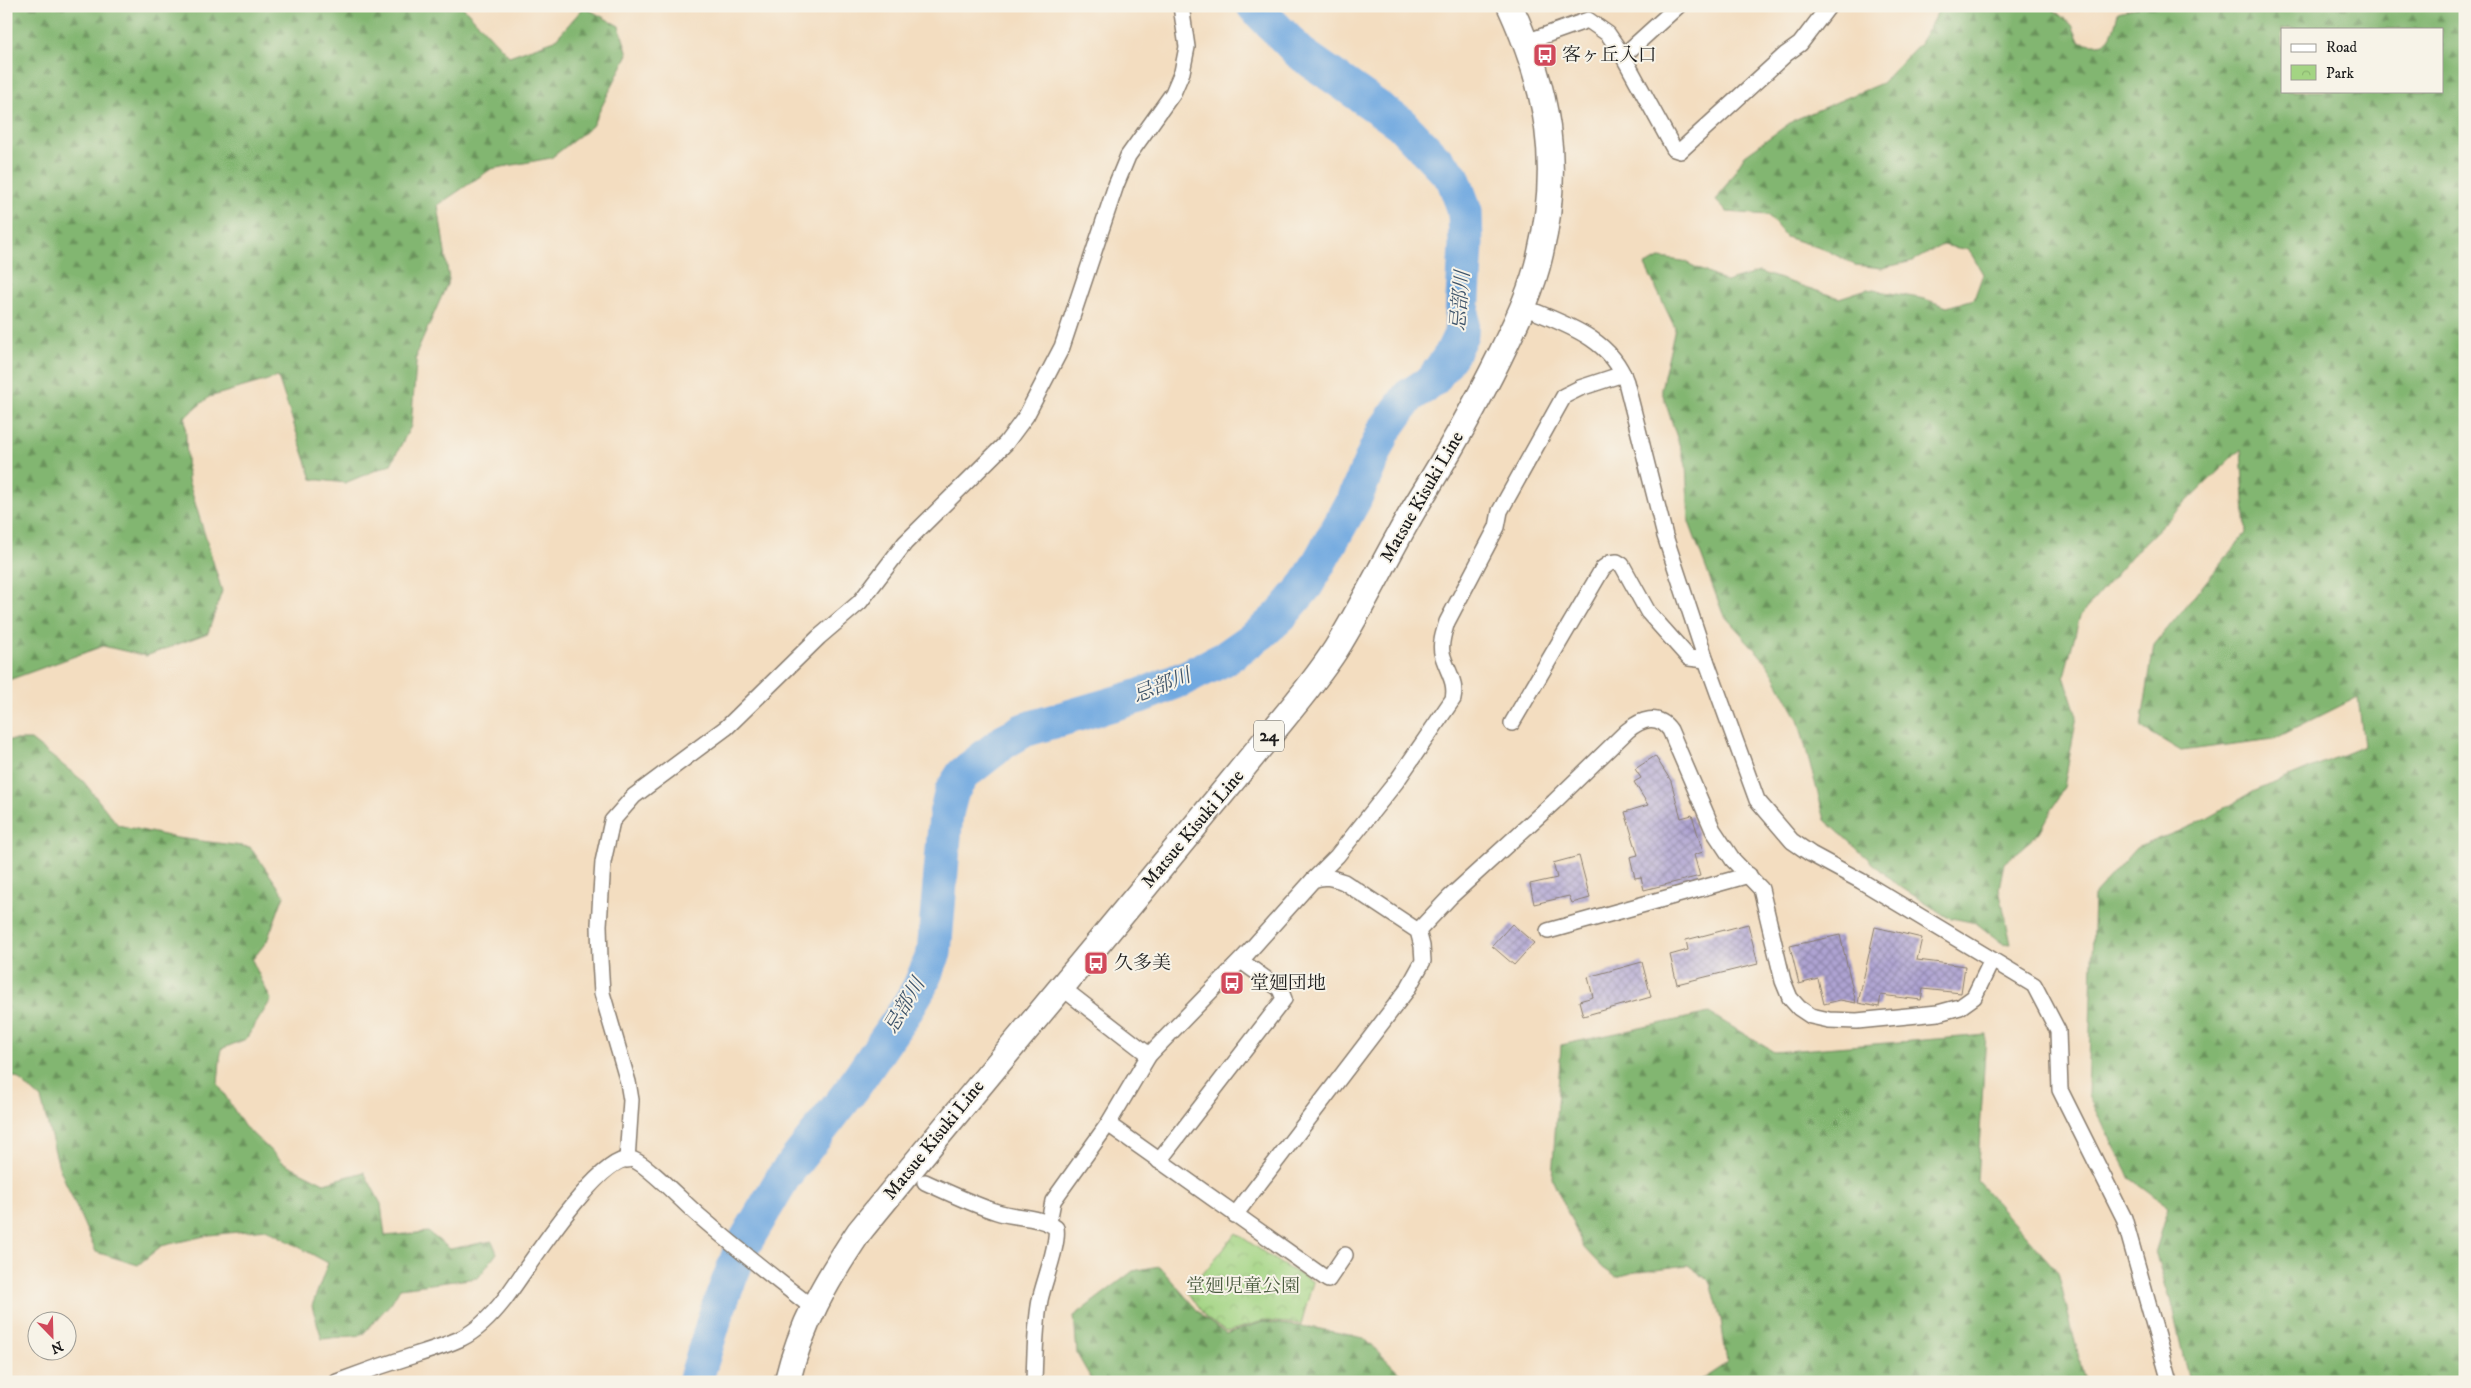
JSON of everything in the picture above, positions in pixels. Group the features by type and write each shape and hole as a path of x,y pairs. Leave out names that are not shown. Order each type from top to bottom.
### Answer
{"main road":[{"name":"Matsue Kisuki Line","path":"787,1382 793,1356 827,1278 859,1232 1306,690 1336,649 1408,520 1453,446 1524,308 1541,253 1547,215 1551,173 1549,126 1540,84 1526,42 1510,6"}],"street":[{"path":"627,1160 632,1100 602,994 600,960 599,925 603,862 612,821 634,796 727,727 819,637 860,602 905,544 1000,450 1016,430 1062,348 1098,237 1128,156 1173,93 1182,72 1187,47 1181,6"},
{"path":"1623,56 1678,6"},
{"path":"1526,42 1588,20 1608,34 1623,56 1674,149 1680,151 1786,54 1800,44 1829,6"},
{"path":"1524,308 1585,334 1613,356 1623,374 1665,536 1706,660 1757,800 1792,841 1811,854 1861,881 2034,986 2058,1031 2060,1090 2124,1218 2170,1382"},
{"path":"1049,1222 1053,1201 1108,1124 1149,1054 1241,961 1313,880 1337,856 1416,755 1453,699 1455,689 1442,653 1442,637 1497,527 1500,511 1564,396 1580,388 1623,374"},
{"path":"1512,723 1603,568 1610,563 1617,562 1622,565 1648,612 1689,658 1706,660"},
{"path":"1418,931 1450,897 1554,802 1627,730 1638,722 1650,719 1659,720 1670,730 1713,830 1733,860 1749,874 1764,897 1783,981 1790,998 1799,1008 1811,1016 1829,1020 1857,1021 1938,1013 1960,1007 1974,997 1992,960"},
{"path":"1548,931 1749,874"},
{"path":"1235,1215 1416,978 1423,961 1418,931 1344,882 1322,876 1313,880"},
{"path":"1159,1161 1284,999 1280,989 1241,961"},
{"path":"1061,987 1149,1054"},
{"path":"1108,1124 1328,1280 1345,1255"},
{"path":"336,1382 462,1338 476,1328 503,1301 545,1241 582,1195 608,1168 627,1160 634,1160 648,1171 727,1240 813,1308"},
{"path":"925,1182 997,1212 1049,1222 1056,1228 1057,1236 1042,1289 1035,1327 1034,1382"}],"green space":[{"path":"6,6 462,6 509,56 555,40 584,7 619,26 628,54 592,126 551,158 491,169 438,205 449,280 417,352 411,426 391,464 345,483 312,479 278,377 209,397 185,417 188,480 222,591 208,633 146,656 103,646 6,681"},
{"path":"1941,6 2049,6 2072,25 2079,41 2097,44 2103,43 2111,35 2118,12 2142,6 2465,6 2465,1382 2189,1382 2170,1298 2155,1253 2169,1207 2131,1179 2088,1096 2094,895 2136,848 2194,825 2255,791 2364,746 2358,697 2274,739 2181,751 2141,727 2154,645 2246,533 2241,449 2136,551 2080,616 2064,676 2077,716 2064,787 2040,832 2004,863 1999,888 2011,944 2002,943 1976,923 1947,917 1896,884 1825,820 1798,719 1767,663 1723,614 1689,522 1686,465 1661,389 1675,328 1645,265 1660,258 1683,261 1726,282 1759,272 1839,298 1867,289 1925,299 1947,307 1974,299 1983,274 1969,250 1942,245 1913,261 1882,268 1855,265 1826,250 1786,237 1768,215 1727,212 1716,201 1745,155 1794,120 1882,83 1920,43"},
{"path":"6,740 31,740 83,781 118,825 177,838 250,847 284,895 267,941 252,960 271,1000 246,1039 221,1049 218,1084 244,1126 284,1163 324,1183 364,1172 381,1204 385,1236 428,1232 450,1249 492,1241 497,1253 478,1278 400,1288 391,1303 362,1335 322,1339 312,1306 328,1263 266,1229 209,1235 161,1246 138,1265 96,1252 59,1167 41,1099 16,1077 6,1078"},
{"path":"1709,1013 1774,1052 1986,1035 1977,1181 2058,1272 2085,1382 1698,1382 1727,1363 1721,1320 1711,1282 1688,1265 1640,1271 1616,1277 1603,1268 1584,1248 1552,1178 1561,1045"},
{"name":"堂廻児童公園","path":"1236,1233 1281,1264 1313,1282 1301,1324 1263,1321 1226,1332 1206,1318 1188,1292"},
{"path":"1159,1266 1204,1318 1226,1334 1263,1322 1315,1328 1364,1338 1405,1378 1405,1382 1093,1382 1077,1354 1074,1316 1133,1271"}],"building":[{"path":"1655,756 1671,781 1681,818 1692,815 1703,852 1694,855 1700,876 1644,890 1641,877 1635,878 1630,857 1638,855 1625,812 1648,805 1634,782 1641,778 1635,769"},
{"path":"1579,856 1590,898 1572,903 1569,896 1534,904 1530,884 1557,878 1553,863"},
{"path":"1512,924 1534,943 1514,965 1492,946"},
{"path":"1748,924 1758,964 1677,984 1670,955 1688,950 1686,940"},
{"path":"1875,927 1922,938 1917,960 1965,966 1961,993 1923,989 1921,1000 1881,995 1879,1007 1858,1003"},
{"path":"1840,935 1856,1003 1840,1000 1824,1004 1818,979 1799,984 1790,946"},
{"path":"1642,962 1651,997 1583,1016 1579,1001 1593,997 1588,977"}],"waterway":[{"name":"忌部川","path":"695,1382 717,1311 742,1247 784,1176 852,1089 906,1010 920,986 934,953 946,814 952,791 963,774 1005,741 1024,730 1140,696 1185,678 1224,659 1261,633 1281,615 1307,584 1354,500 1384,431 1409,396 1432,381 1451,355 1461,334 1466,245 1465,211 1453,178 1401,124 1300,53 1254,6"}],"place":[{"name":"客ヶ丘入口","path":"1545,55"},
{"name":"久多美","path":"1096,963"},
{"name":"堂廻団地","path":"1232,983"}]}
